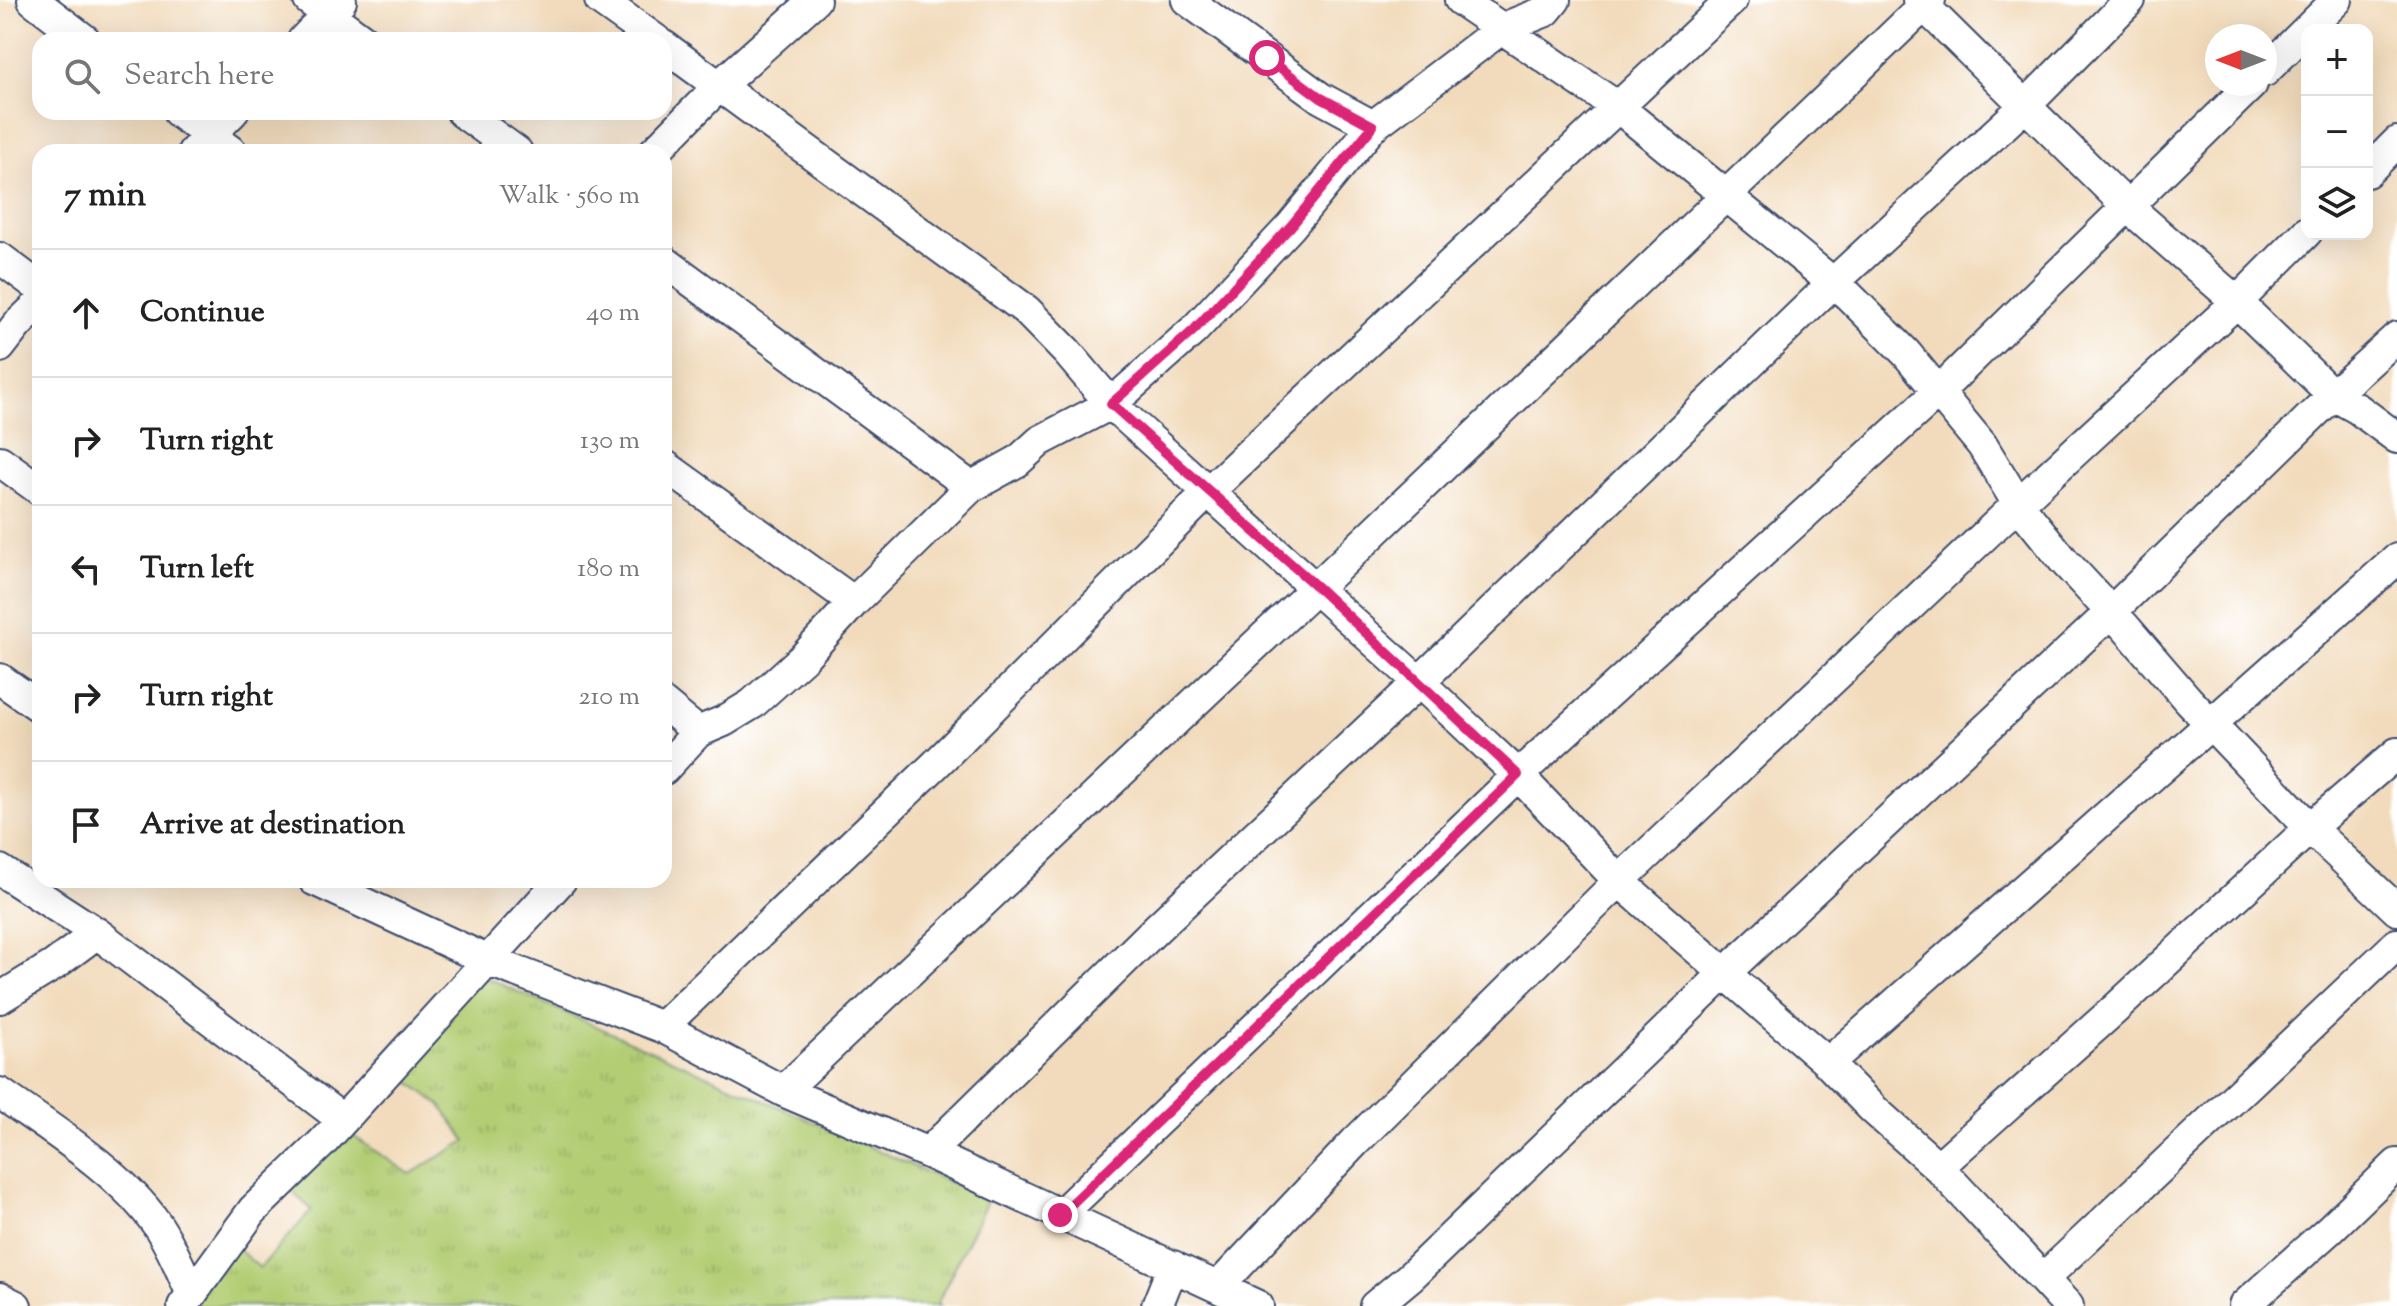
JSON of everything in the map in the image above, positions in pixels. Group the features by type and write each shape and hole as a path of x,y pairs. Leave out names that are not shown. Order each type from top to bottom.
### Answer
{"street":[{"path":"33,0 75,32"},
{"path":"600,0 645,32"},
{"path":"662,144 719,86 815,0"},
{"path":"1187,0 1321,98 1373,126"},
{"path":"1460,0 1619,108 1883,327 1982,445 2018,504 2064,561 2310,828 2397,910"},
{"path":"672,760 698,732 752,704 803,658 854,602 971,487 1018,461 1040,441 1111,404 1194,330 1281,238 1373,126 1501,29 1546,11 1555,0"},
{"path":"662,1027 924,776 1208,492 1732,0"},
{"path":"928,1153 1157,928 1419,682 1833,283 2026,105 2130,0"},
{"path":"2277,59 2337,0"},
{"path":"783,1091 1727,197 1924,2 2127,206 2237,302 2333,395 2397,438"},
{"path":"308,32 327,5 355,32"},
{"path":"672,52 1026,310 1111,404 1419,682 1518,775 1619,881 1828,1063 1873,1109 1938,1167 2068,1306"},
{"path":"1060,1215 1518,775 1938,392 2240,96"},
{"path":"186,120 208,144"},
{"path":"213,144 228,120"},
{"path":"473,120 506,144"},
{"path":"2371,168 2397,142"},
{"path":"1218,1287 1355,1142 1619,881 2237,302 2301,238"},
{"path":"0,258 32,282"},
{"path":"672,267 971,487"},
{"path":"0,347 32,311"},
{"path":"1375,1306 1411,1276 1726,972 2111,612 2333,395 2397,337"},
{"path":"0,461 32,484"},
{"path":"672,471 854,602"},
{"path":"1828,1063 2397,559"},
{"path":"0,679 32,701"},
{"path":"672,711 698,732"},
{"path":"1938,1167 2114,1010 2310,828 2397,753"},
{"path":"0,870 97,933 343,1120"},
{"path":"331,888 487,960 662,1027 783,1091 928,1153 1258,1306"},
{"path":"188,1300 253,1210 343,1120 554,888"},
{"path":"0,998 54,965 97,933"},
{"path":"2043,1279 2397,944"},
{"path":"0,1093 106,1172 133,1197 156,1224 188,1300"},
{"path":"2244,1306 2397,1164"},
{"path":"1157,1306 1173,1266"},
{"path":"0,1298 16,1306"}],"green space":[{"path":"464,968 988,1199 937,1304 940,1306 189,1306 225,1238 260,1268 312,1210 277,1178 332,1122 410,1174 466,1141 440,1105 380,1060"}],"route":[{"path":"1060,1215 1518,775 1317,587 1111,404 1194,330 1291,226 1373,126 1321,98 1267,58"}]}
